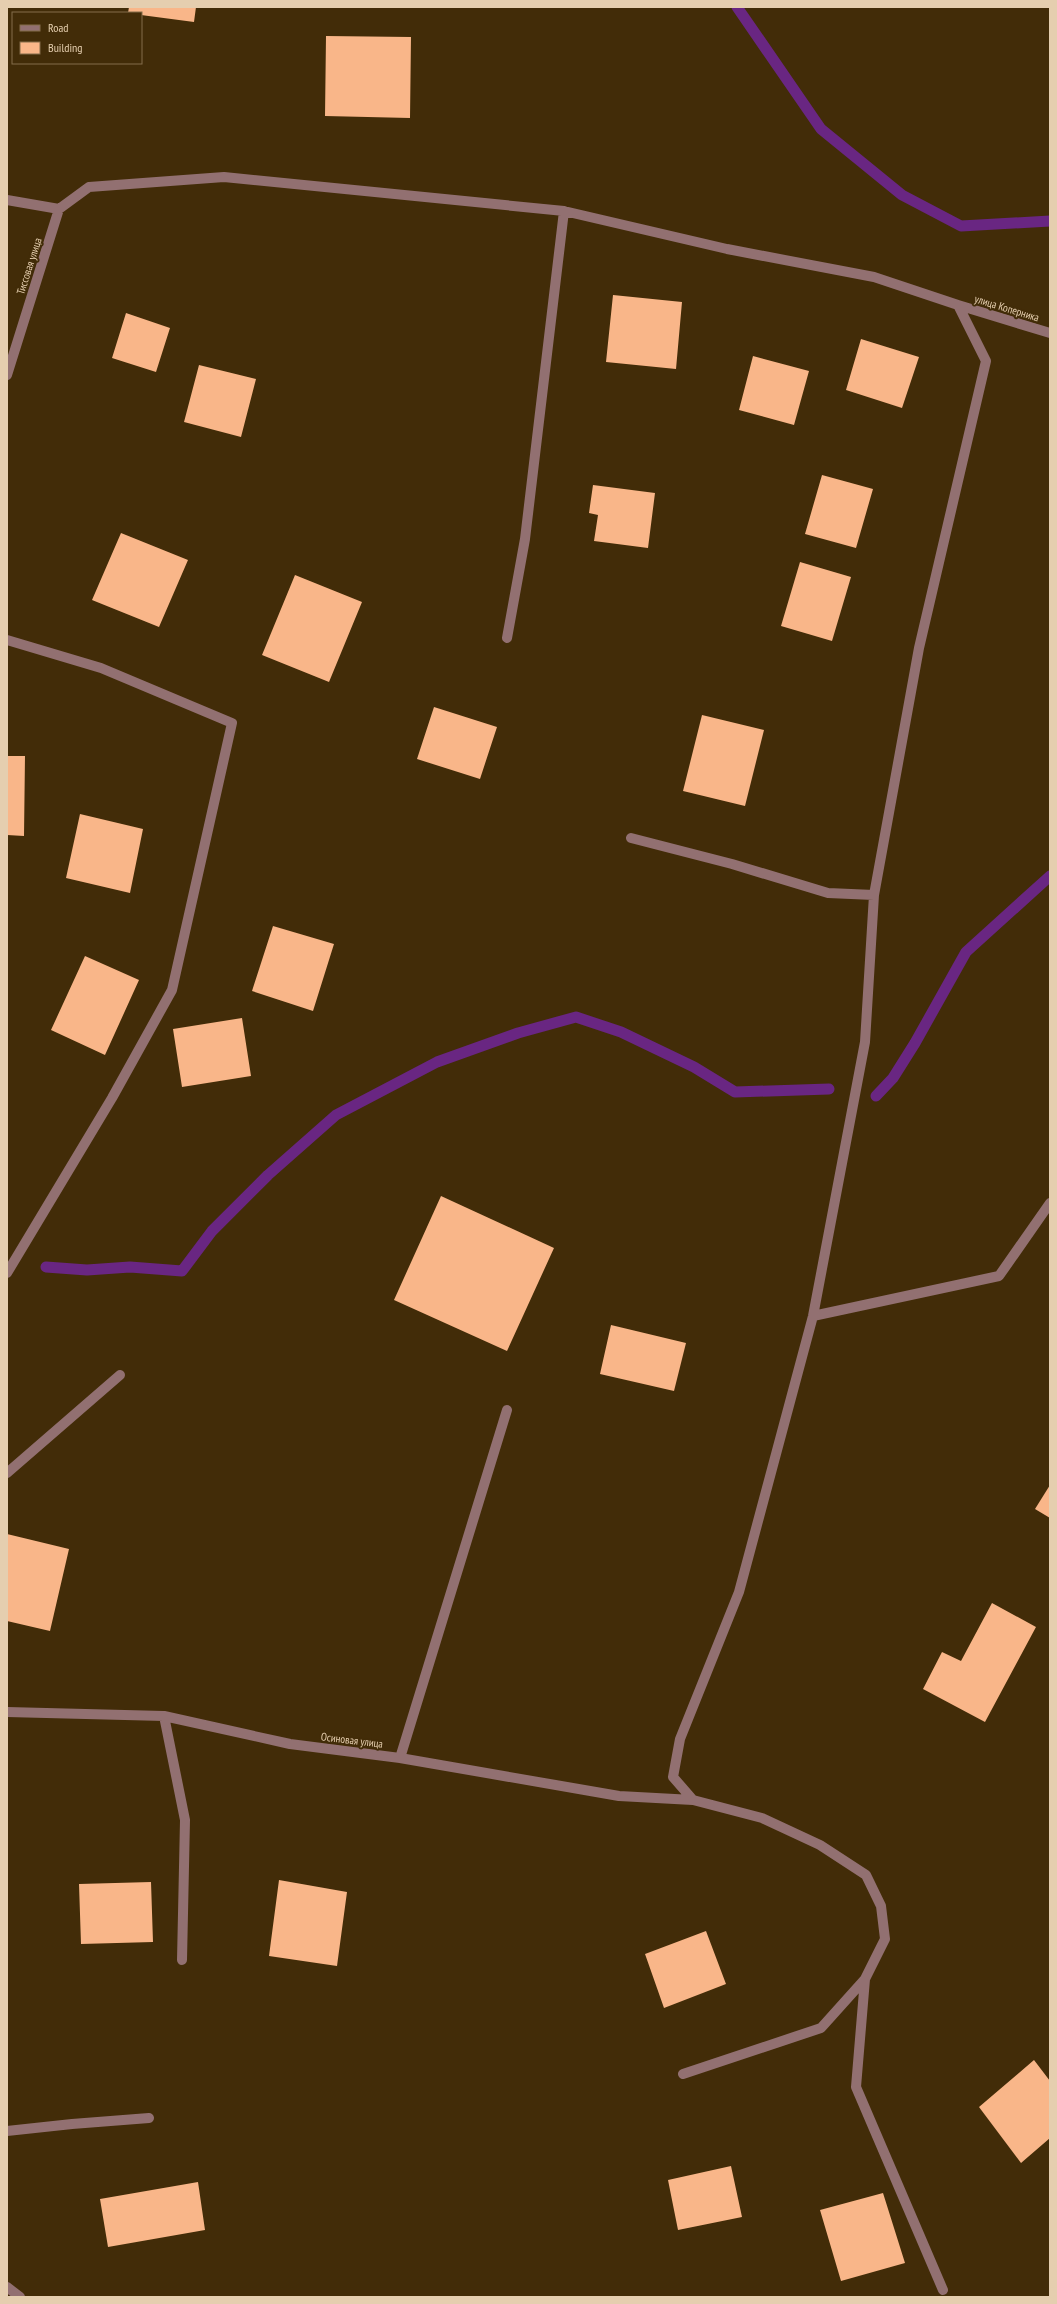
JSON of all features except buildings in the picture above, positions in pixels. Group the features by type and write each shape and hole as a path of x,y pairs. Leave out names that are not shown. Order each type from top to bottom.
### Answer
{"street":[{"name":"улица Коперника","path":"59,209 89,187 224,177 564,211 727,249 874,277 958,305 1050,333"},
{"path":"7,200 59,209"},
{"name":"Тиссовая улица","path":"7,375 59,209"},
{"path":"507,638 525,539 564,211"},
{"path":"693,1800 673,1777 680,1739 739,1592 813,1316 864,1042 874,895 919,648 986,361 958,305"},
{"path":"7,640 101,668 232,723 172,990 112,1098 7,1272"},
{"path":"631,838 732,864 828,893 874,895"},
{"path":"813,1316 999,1276 1050,1203"},
{"path":"7,1473 120,1375"},
{"path":"400,1758 507,1410"},
{"name":"Осиновая улица","path":"7,1712 164,1716 290,1744 400,1758 619,1796 693,1800 762,1818 820,1845 866,1875 881,1906 885,1939 866,1979"},
{"path":"164,1716 185,1820 182,1960"},
{"path":"682,2074 821,2028 866,1979"},
{"path":"866,1979 856,2087 943,2290"},
{"path":"7,2131 149,2118"},
{"path":"7,2287 20,2297"}],"waterway":[{"path":"737,7 821,129 902,195 961,226 1050,221"},
{"path":"876,1096 893,1078 915,1043 966,952 1050,876"},
{"path":"46,1267 87,1270 130,1267 182,1271 212,1231 268,1175 336,1115 437,1062 518,1033 576,1017 621,1032 694,1067 735,1092 829,1089"}]}
